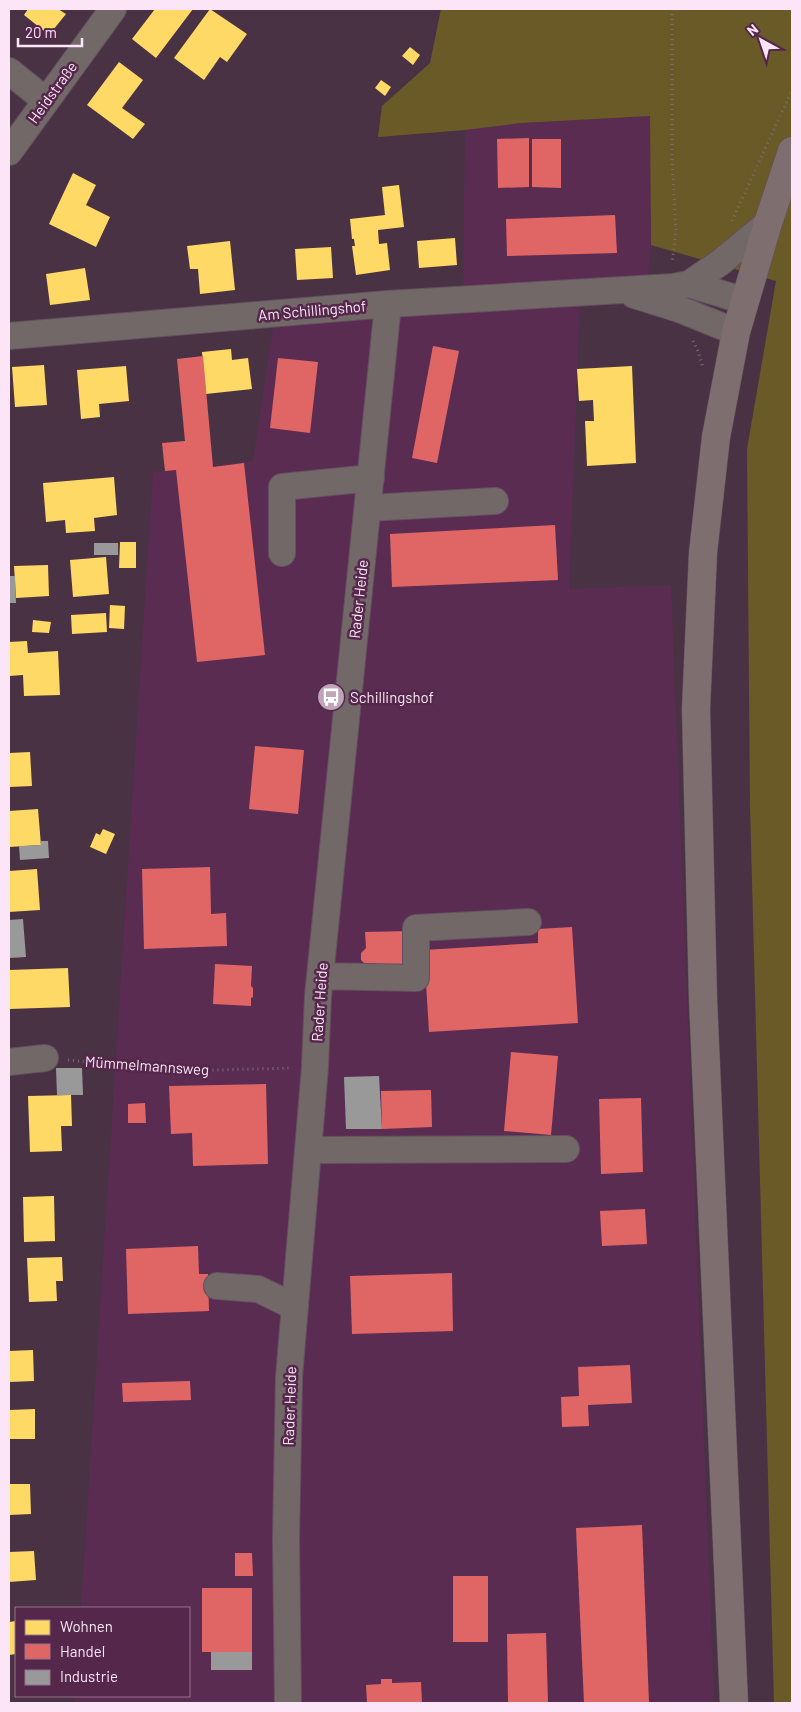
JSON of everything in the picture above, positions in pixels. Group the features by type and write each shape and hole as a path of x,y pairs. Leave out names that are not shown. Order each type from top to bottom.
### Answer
{"main road":[{"path":"734,1703 703,999 696,709 703,553 716,437 736,332 768,223 792,151"}],"street":[{"name":"Heidstraße","path":"9,152 113,9"},
{"path":"9,71 45,100"},
{"name":"Am Schillingshof","path":"9,336 388,304 673,287 689,284 721,262 768,223"},
{"name":"Am Schillingshof","path":"689,284 745,301"},
{"name":"Am Schillingshof","path":"616,290 679,309 736,332"},
{"name":"Rader Heide","path":"288,1703 286,1530 289,1377 315,1067 320,976 388,304"},
{"path":"282,553 282,487 371,478"},
{"path":"368,508 495,500"},
{"path":"320,976 416,978 416,928 528,922"},
{"path":"9,1062 45,1058"},
{"path":"308,1150 566,1149"},
{"path":"217,1286 258,1289 295,1307"}],"path":[{"path":"672,9 672,159 676,230 672,264"},
{"path":"731,223 792,90"},
{"name":"Mümmelmannsweg","path":"45,1058 184,1071 315,1067"}],"shaded area":[{"path":"441,9 792,9 792,1703 774,1703 750,806 747,449 776,281 651,245 650,116 521,123 465,130 378,137 382,106 430,63"},
{"path":"650,116 651,245 645,308 618,298 580,301 569,589 671,585 714,1703 75,1703 75,1697 190,1697 190,1607 81,1607 153,472 253,461 276,307 463,293 465,130 521,123"}],"building: Wohnen":[{"path":"28,9 58,9 66,14 49,35 24,15"},
{"path":"155,9 193,9 156,58 132,39"},
{"path":"210,9 247,34 227,62 220,57 204,80 174,58"},
{"path":"410,47 420,55 413,65 402,56"},
{"path":"119,62 143,80 122,108 145,124 133,139 87,105"},
{"path":"381,80 391,87 385,96 375,88"},
{"path":"73,173 96,185 86,205 110,217 96,247 49,224"},
{"path":"399,185 404,227 378,230 379,244 387,243 390,270 356,275 352,246 355,246 354,239 352,239 350,219 385,215 382,187"},
{"path":"455,238 457,265 419,268 417,241"},
{"path":"230,241 235,290 200,294 198,269 190,269 187,246"},
{"path":"331,247 333,278 297,280 295,249"},
{"path":"85,268 90,300 50,305 46,274"},
{"path":"231,349 232,360 248,358 252,389 206,394 202,352"},
{"path":"44,365 47,405 15,407 12,367"},
{"path":"126,366 129,401 99,404 100,417 81,419 77,370"},
{"path":"632,366 636,463 587,466 585,421 594,421 593,400 579,401 577,369"},
{"path":"114,477 117,515 94,518 95,531 66,533 65,520 46,522 43,483"},
{"path":"120,542 136,542 136,568 119,568"},
{"path":"106,557 109,594 73,597 70,560"},
{"path":"48,565 49,596 16,598 14,566"},
{"path":"110,605 125,606 124,629 109,628"},
{"path":"106,613 107,632 72,634 71,615"},
{"path":"33,620 51,622 49,633 32,632"},
{"path":"27,641 28,653 58,651 60,695 24,696 23,675 9,676 9,642"},
{"path":"30,752 32,786 9,787 9,753"},
{"path":"38,809 41,845 9,847 9,811"},
{"path":"103,829 115,834 106,854 90,847 96,833 100,835"},
{"path":"37,869 40,910 9,912 9,871"},
{"path":"68,968 70,1007 9,1009 9,970"},
{"path":"71,1095 72,1126 61,1126 62,1151 30,1152 28,1096"},
{"path":"54,1196 55,1241 24,1242 23,1197"},
{"path":"62,1257 63,1281 56,1281 57,1301 29,1302 27,1258"},
{"path":"33,1350 34,1381 9,1382 9,1351"},
{"path":"35,1409 35,1439 9,1439 9,1410"},
{"path":"9,1484 30,1484 31,1514 9,1515"},
{"path":"34,1551 36,1580 9,1582 9,1552"},
{"path":"15,1621 15,1654 9,1655 9,1622"}],"building: Handel":[{"path":"529,138 529,187 498,188 497,139"},
{"path":"532,139 561,139 561,188 532,187"},
{"path":"615,215 617,253 507,256 506,219"},
{"path":"433,346 459,351 437,463 412,458"},
{"path":"203,356 213,467 244,463 265,655 197,662 176,470 165,471 162,443 185,441 177,359"},
{"path":"278,358 318,362 310,433 270,428"},
{"path":"555,525 558,580 392,587 390,534"},
{"path":"255,746 304,750 298,814 249,809"},
{"path":"210,867 211,914 226,913 227,946 144,949 142,869"},
{"path":"572,927 578,1023 429,1032 424,950 538,943 538,929"},
{"path":"409,931 410,971 366,965 361,960 361,953 366,948 365,932"},
{"path":"215,964 252,966 251,986 253,988 253,997 251,998 251,1006 213,1004"},
{"path":"511,1052 558,1056 551,1135 504,1131"},
{"path":"266,1084 268,1164 193,1166 192,1133 171,1134 169,1086"},
{"path":"431,1090 432,1127 382,1129 381,1091"},
{"path":"641,1098 643,1172 601,1174 599,1099"},
{"path":"145,1103 146,1123 128,1123 128,1104"},
{"path":"645,1209 647,1244 602,1246 600,1211"},
{"path":"198,1246 199,1274 208,1274 209,1311 128,1314 126,1249"},
{"path":"452,1273 453,1331 352,1334 350,1276"},
{"path":"630,1365 632,1403 588,1405 589,1426 562,1427 561,1397 579,1396 578,1367"},
{"path":"190,1381 191,1400 123,1402 122,1383"},
{"path":"642,1525 649,1703 584,1703 576,1528"},
{"path":"235,1553 252,1553 253,1576 235,1576"},
{"path":"453,1576 488,1576 488,1642 453,1642"},
{"path":"202,1588 252,1588 252,1652 202,1652"},
{"path":"546,1633 548,1703 508,1703 507,1634"},
{"path":"381,1679 392,1679 392,1683 421,1682 422,1703 367,1703 366,1685 381,1684"}],"building: Industrie":[{"path":"94,543 118,543 118,555 94,555"},
{"path":"9,576 15,576 16,603 9,603"},
{"path":"40,841 48,841 49,858 20,860 19,846 41,845"},
{"path":"23,919 26,957 9,958 9,920"},
{"path":"56,1068 82,1068 83,1095 57,1095"},
{"path":"379,1076 382,1129 346,1129 344,1077"},
{"path":"211,1652 252,1652 252,1670 211,1670"}],"place":[{"name":"Schillingshof","path":"331,697"}]}
